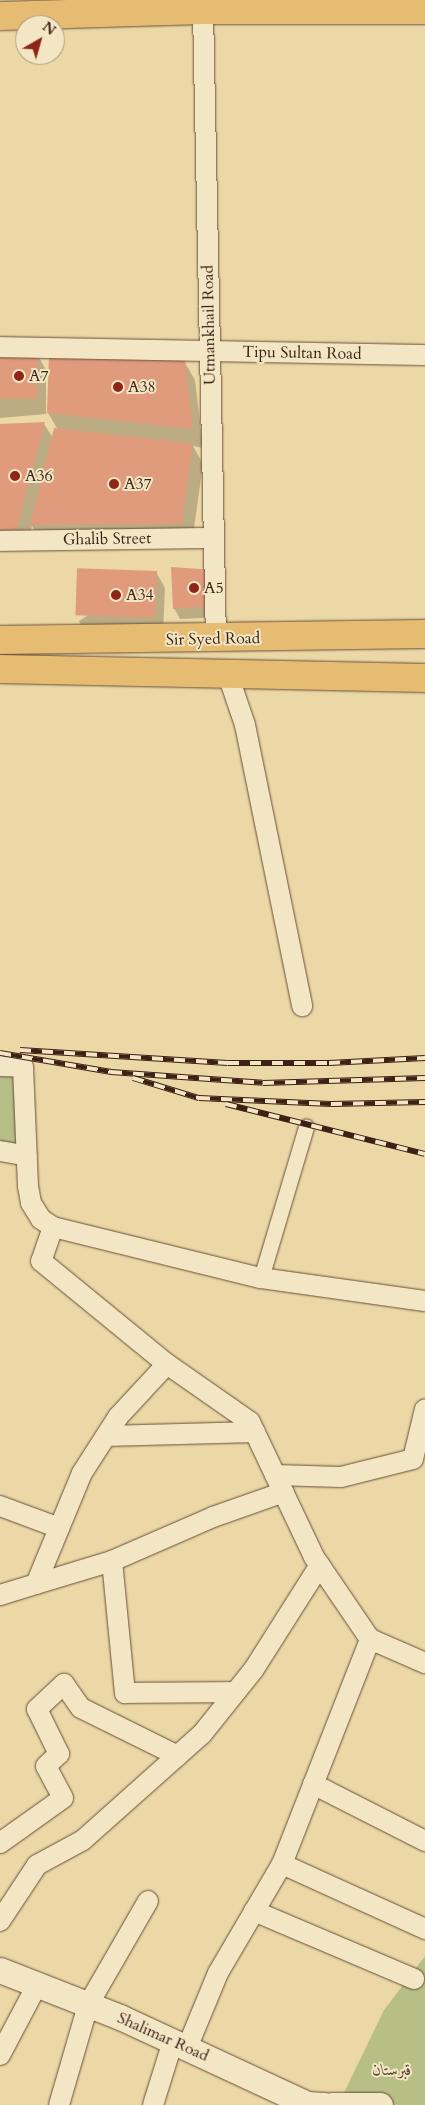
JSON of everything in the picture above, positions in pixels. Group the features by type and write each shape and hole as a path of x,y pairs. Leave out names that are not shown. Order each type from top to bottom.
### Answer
{"main road":[{"path":"0,16 203,10 425,10"},
{"name":"Sir Syed Road","path":"0,640 216,639 425,634"},
{"path":"216,639 227,672"},
{"name":"Sir Syed Road","path":"0,669 227,672 425,678"}],"street":[{"name":"Utmankhail Road","path":"203,10 216,639"},
{"name":"Tipu Sultan Road","path":"0,347 425,355"},
{"name":"Ghalib Street","path":"0,541 214,538"},
{"path":"227,672 245,725 302,1006"},
{"path":"0,1066 23,1067 31,1203 41,1219 53,1227 261,1278 425,1301"},
{"path":"261,1278 306,1127"},
{"path":"0,1151 27,1156"},
{"path":"53,1227 41,1261 167,1364 250,1422 320,1565 370,1638 425,1663"},
{"path":"36,1584 82,1473 118,1417 167,1364"},
{"path":"0,1595 112,1561 213,1517 280,1483 342,1477 414,1459 425,1409"},
{"path":"106,1436 255,1432"},
{"path":"0,1506 59,1528"},
{"path":"112,1561 125,1693 235,1692"},
{"path":"0,1921 37,1865 83,1840 202,1734 254,1669 320,1565"},
{"path":"153,2105 180,2044 218,1973 282,1864 370,1638"},
{"path":"0,1843 63,1798 46,1766 59,1754 37,1709 64,1684 81,1708 178,1756"},
{"path":"313,1784 425,1841"},
{"path":"282,1864 425,1929"},
{"path":"59,2105 88,2005 148,1901"},
{"path":"254,1911 414,1979"},
{"name":"Shalimar Road","path":"0,1970 180,2044 307,2104 324,2105"},
{"path":"0,2055 37,1985"},
{"path":"332,2105 380,2105"}],"green space":[{"path":"0,1066 17,1067 27,1156 0,1149"},
{"name":"قبرستان","path":"425,1956 425,2105 338,2105 384,2010"}],"building":[{"name":"A7","path":"0,352 38,353 37,399 0,398"},
{"name":"A38","path":"49,355 185,360 193,429 47,413"},
{"name":"A36","path":"45,422 16,531 0,529 0,424"},
{"name":"A37","path":"54,428 193,443 182,524 30,525"},
{"name":"A5","path":"171,567 215,570 218,606 173,609"},
{"name":"A34","path":"77,568 157,571 155,618 75,615"}],"railway":[{"path":"20,1050 228,1063 329,1063 425,1058"},
{"path":"0,1053 111,1072 263,1083 425,1078"},
{"path":"133,1078 199,1098 331,1104 425,1102"},
{"path":"226,1104 425,1154"}],"place":[{"name":"A7","path":"19,376"},
{"name":"A38","path":"118,387"},
{"name":"A36","path":"15,476"},
{"name":"A37","path":"114,484"},
{"name":"A5","path":"194,588"},
{"name":"A34","path":"116,595"}]}
